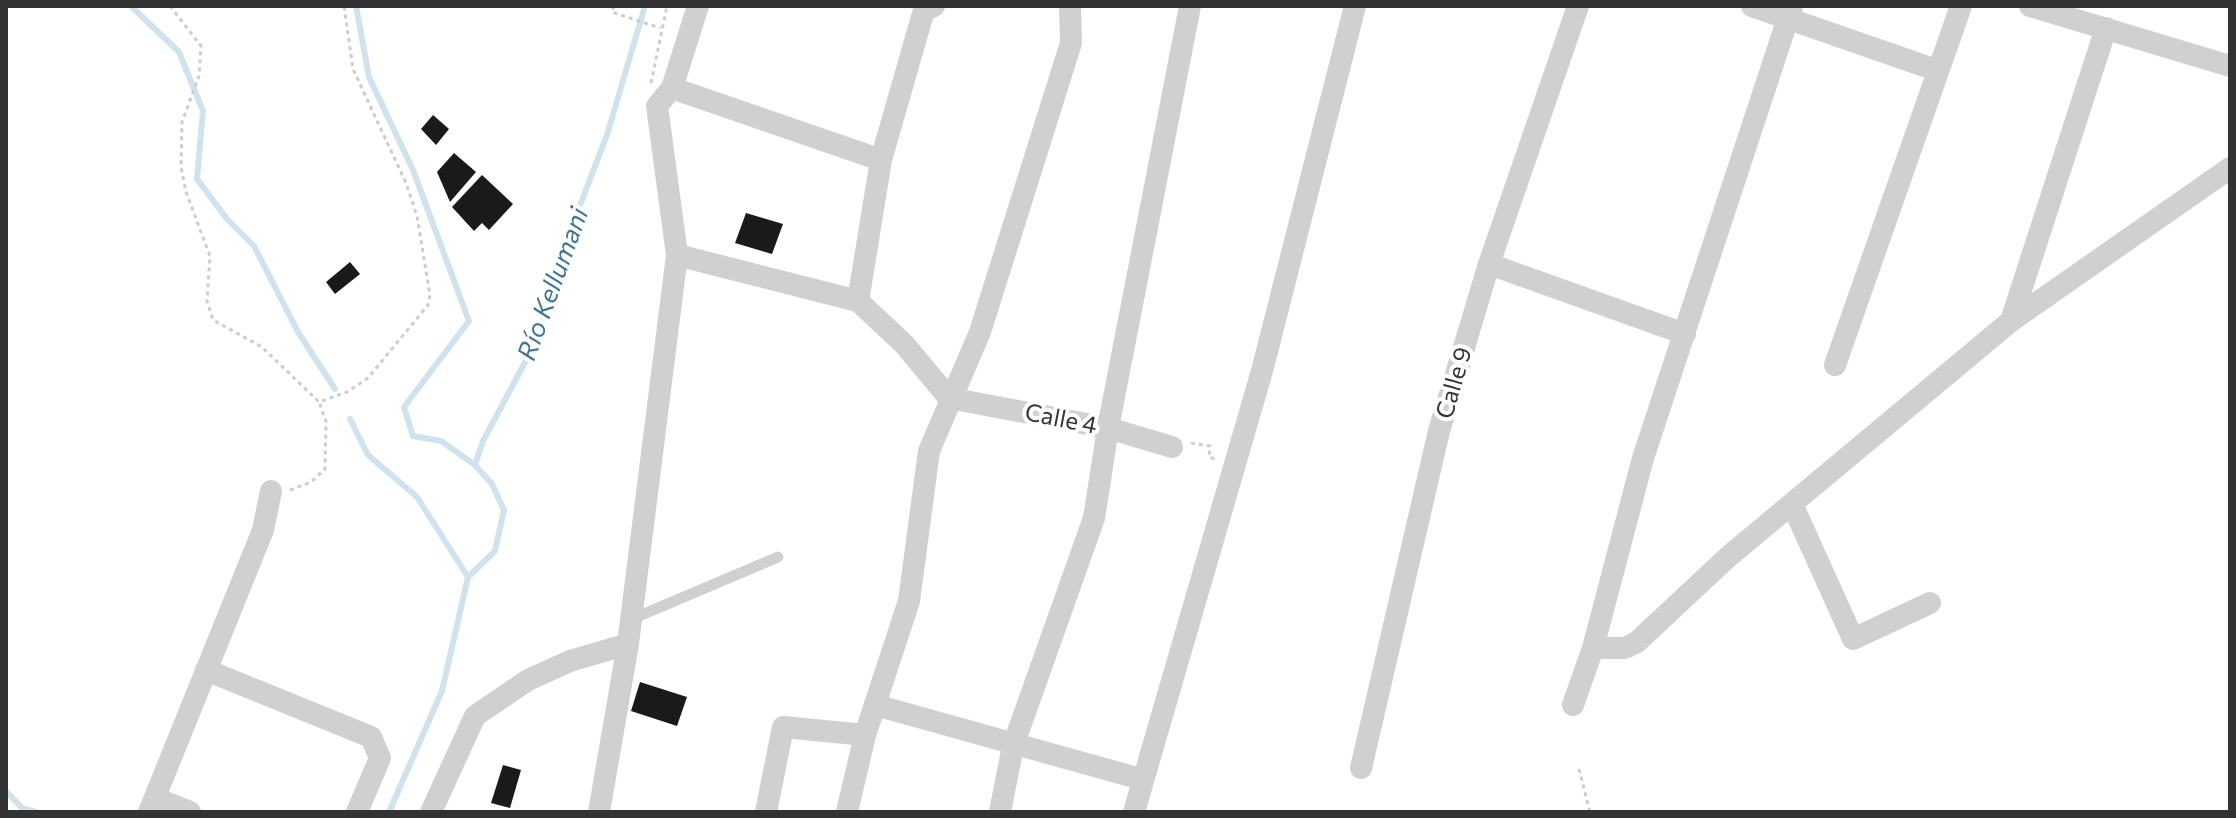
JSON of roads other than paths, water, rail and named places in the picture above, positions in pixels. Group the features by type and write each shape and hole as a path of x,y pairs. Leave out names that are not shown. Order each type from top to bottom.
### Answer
{"street":[{"path":"599,812 628,644 677,255 657,106 672,88 698,6"},
{"path":"847,812 865,735 909,601 929,451 949,398 980,332 1071,43 1070,6"},
{"path":"1000,812 1013,746 1094,518 1108,428 1190,6"},
{"path":"1134,812 1141,779 1234,467 1355,6"},
{"name":"Calle 9","path":"1361,768 1439,431 1489,264 1578,6"},
{"path":"1752,6 1789,13 1936,70"},
{"path":"1835,365 1961,6"},
{"path":"2030,6 2230,66"},
{"path":"858,301 881,160 922,7"},
{"path":"1573,705 1593,648 1643,458 1789,13"},
{"path":"2011,321 2106,28"},
{"path":"672,88 881,160"},
{"path":"1593,648 1625,648 1637,642 1728,557 2011,321 2230,168"},
{"path":"677,255 858,301 904,344 949,398"},
{"path":"1489,264 1685,334"},
{"name":"Calle 4","path":"949,398 1108,428 1172,447"},
{"path":"190,812 152,805 263,530 271,491"},
{"path":"1792,504 1853,639 1930,603"},
{"path":"431,812 475,716 528,680 570,661 628,644"},
{"path":"206,670 371,737 380,758 357,812"},
{"path":"875,705 1013,746 1141,779"},
{"path":"766,812 783,727 865,735"}],"lane":[{"path":"631,620 778,557"}],"waterway":[{"path":"131,6 179,52 203,111 197,179 227,219 254,246 298,332 335,389"},
{"path":"356,6 369,77 413,170 469,321 404,407 413,436 441,441 475,465"},
{"name":"Río Kellumani","path":"389,812 442,691 468,577 495,551 504,510 492,484 475,465 483,441 538,338 559,260 607,135 645,6"},
{"path":"350,419 368,455 417,497 468,577"},
{"path":"6,791 22,808 36,812"}]}
